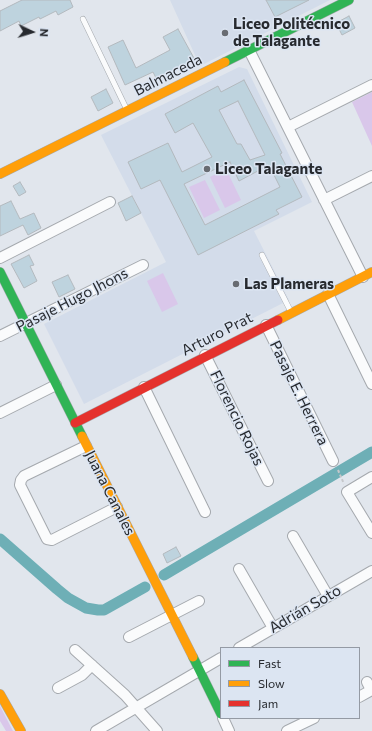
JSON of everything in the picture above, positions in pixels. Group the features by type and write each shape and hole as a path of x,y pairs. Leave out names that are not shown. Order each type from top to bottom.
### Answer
{"street":[{"name":"Balmaceda","path":"0,174 348,0"},
{"path":"249,50 324,200 367,275"},
{"path":"288,127 372,85"},
{"path":"324,200 372,176"},
{"path":"0,258 110,202"},
{"name":"Pasaje Hugo Jhons","path":"0,336 143,265"},
{"name":"Juana Canales","path":"0,272 220,712"},
{"name":"Arturo Prat","path":"75,422 367,275"},
{"path":"328,294 372,384"},
{"name":"Pasaje E. Herrera","path":"266,325 335,464"},
{"name":"Florencio Rojas","path":"206,355 268,481"},
{"path":"0,413 56,385"},
{"path":"144,387 205,512"},
{"path":"86,446 24,476 20,480 20,485 47,539 52,540 117,507"},
{"path":"372,477 347,492 372,533"},
{"path":"293,536 328,596"},
{"path":"239,569 273,628"},
{"name":"Adrián Soto","path":"241,647 328,596 371,573"},
{"path":"129,637 199,601"},
{"path":"75,650 117,687 157,731"},
{"path":"96,731 220,659"},
{"path":"58,688 82,674 92,665"},
{"path":"360,696 370,691 370,688 366,682"},
{"path":"0,694 21,731"},
{"path":"223,719 229,731"},
{"path":"287,731 312,719"}],"lane":[{"path":"83,19 127,110"},
{"path":"262,255 291,312"}],"path":[{"path":"335,464 342,478"}],"shaded area":[{"name":"Liceo Politécnico de Talagante","path":"170,0 330,0 200,66"},
{"path":"239,67 247,69 312,202 254,231 289,300 84,404 44,324 166,262 101,135"},
{"path":"372,92 372,146 352,102"},
{"path":"226,169 241,200 225,208 210,177"},
{"path":"205,180 220,210 204,218 189,187"},
{"path":"163,273 178,304 162,312 147,281"},
{"path":"0,706 13,731 6,731 0,721"}],"building":[{"path":"22,0 70,0 73,7 58,15 56,11 21,26 19,21 0,31 0,11"},
{"path":"266,0 309,0 275,17"},
{"path":"349,16 355,28 342,35 336,23"},
{"path":"178,29 195,60 157,80 153,72 125,85 108,47 123,40 136,68 170,50 163,37"},
{"path":"244,80 282,153 280,154 302,197 276,210 279,214 198,255 160,180 141,189 128,162 168,143 182,172 212,157 193,123 175,133 165,114 218,86 221,92","holes":["238,101 265,155 250,160 241,144 237,144 219,110","230,162 239,181 269,165 280,187 205,225 184,184"]},
{"path":"106,89 113,103 98,111 91,97"},
{"path":"20,182 26,192 19,196 13,186"},
{"path":"132,196 141,213 126,221 118,203"},
{"path":"11,201 20,219 34,213 41,228 28,235 23,225 0,236 0,206"},
{"path":"29,255 34,265 30,266 37,281 24,288 11,264"},
{"path":"68,275 75,289 59,297 52,282"},
{"path":"176,547 181,556 167,563 163,554"}],"waterway":[{"path":"164,575 372,452"},
{"path":"0,539 68,598 86,608 104,610 145,587"}],"traffic: fast":[{"path":"225,62 349,0"},
{"path":"0,272 82,436"},
{"path":"193,657 220,712"}],"traffic: slow":[{"path":"0,174 225,62"},
{"path":"278,320 372,272"},
{"path":"82,436 193,657"},
{"path":"0,694 21,731"}],"traffic: jam":[{"path":"75,423 278,320"}],"place":[{"name":"Liceo Politécnico de Talagante","path":"225,33"},
{"name":"Liceo Talagante","path":"207,169"},
{"name":"Las Plameras","path":"236,284"}]}
